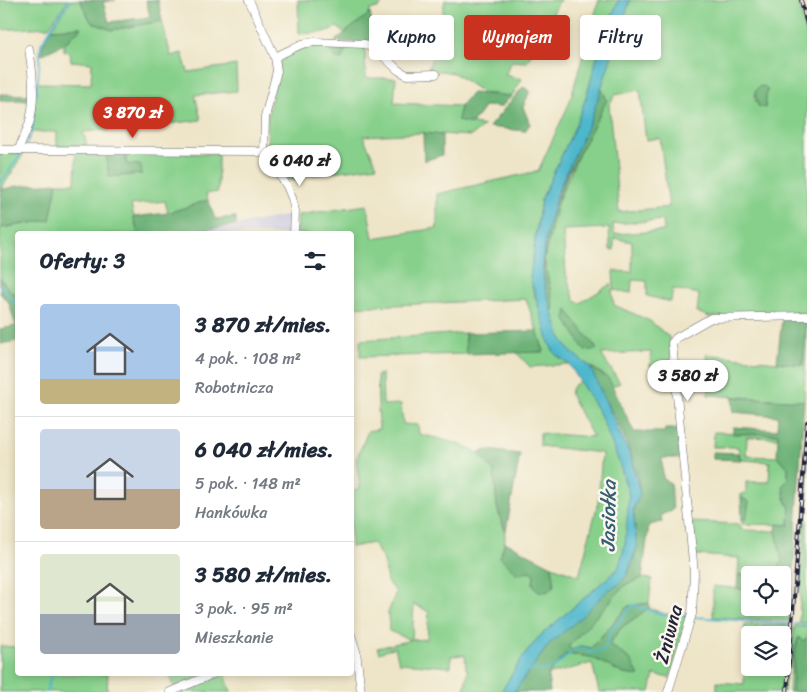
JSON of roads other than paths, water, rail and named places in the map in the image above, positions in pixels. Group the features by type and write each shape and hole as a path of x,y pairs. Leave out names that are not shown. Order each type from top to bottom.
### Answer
{"street":[{"path":"248,0 275,57 276,71 265,117 264,153 287,186 292,198 295,211 294,231"},
{"path":"275,57 302,44 314,42 365,44 379,52 398,70 407,74 436,74"},
{"path":"19,150 29,123 31,105 30,50"},
{"path":"0,150 82,149 254,151 264,153"},
{"name":"Żniwna","path":"668,692 692,614 694,585 692,540 672,343 676,338 711,318 807,316"},
{"path":"354,645 361,692"},
{"path":"170,692 208,676"}],"water":[{"path":"619,0 630,0 625,15 612,15"},
{"path":"596,60 611,60 592,117 557,193 548,227 542,264 545,288 561,338 569,350 590,367 631,457 640,495 633,509 637,547 626,577 617,586 608,590 578,620 549,644 514,692 501,692 522,658 539,637 618,569 625,545 629,495 619,462 600,414 569,364 555,354 549,343 530,277 541,200 575,127 587,95"}],"waterway":[{"path":"37,94 41,44 69,0"},
{"path":"26,145 33,130 34,119"},
{"path":"0,184 21,153"},
{"path":"0,285 15,302"},
{"path":"529,670 551,668 575,650 585,648 590,653 604,651 611,631 633,605 663,615 690,616"},
{"path":"694,617 789,624"},
{"path":"795,624 807,625"},
{"path":"46,692 51,676"}],"railway":[{"path":"801,0 807,25"},
{"path":"787,692 807,422"}],"water label":[{"name":"Jasiołka","path":"608,516"}]}
